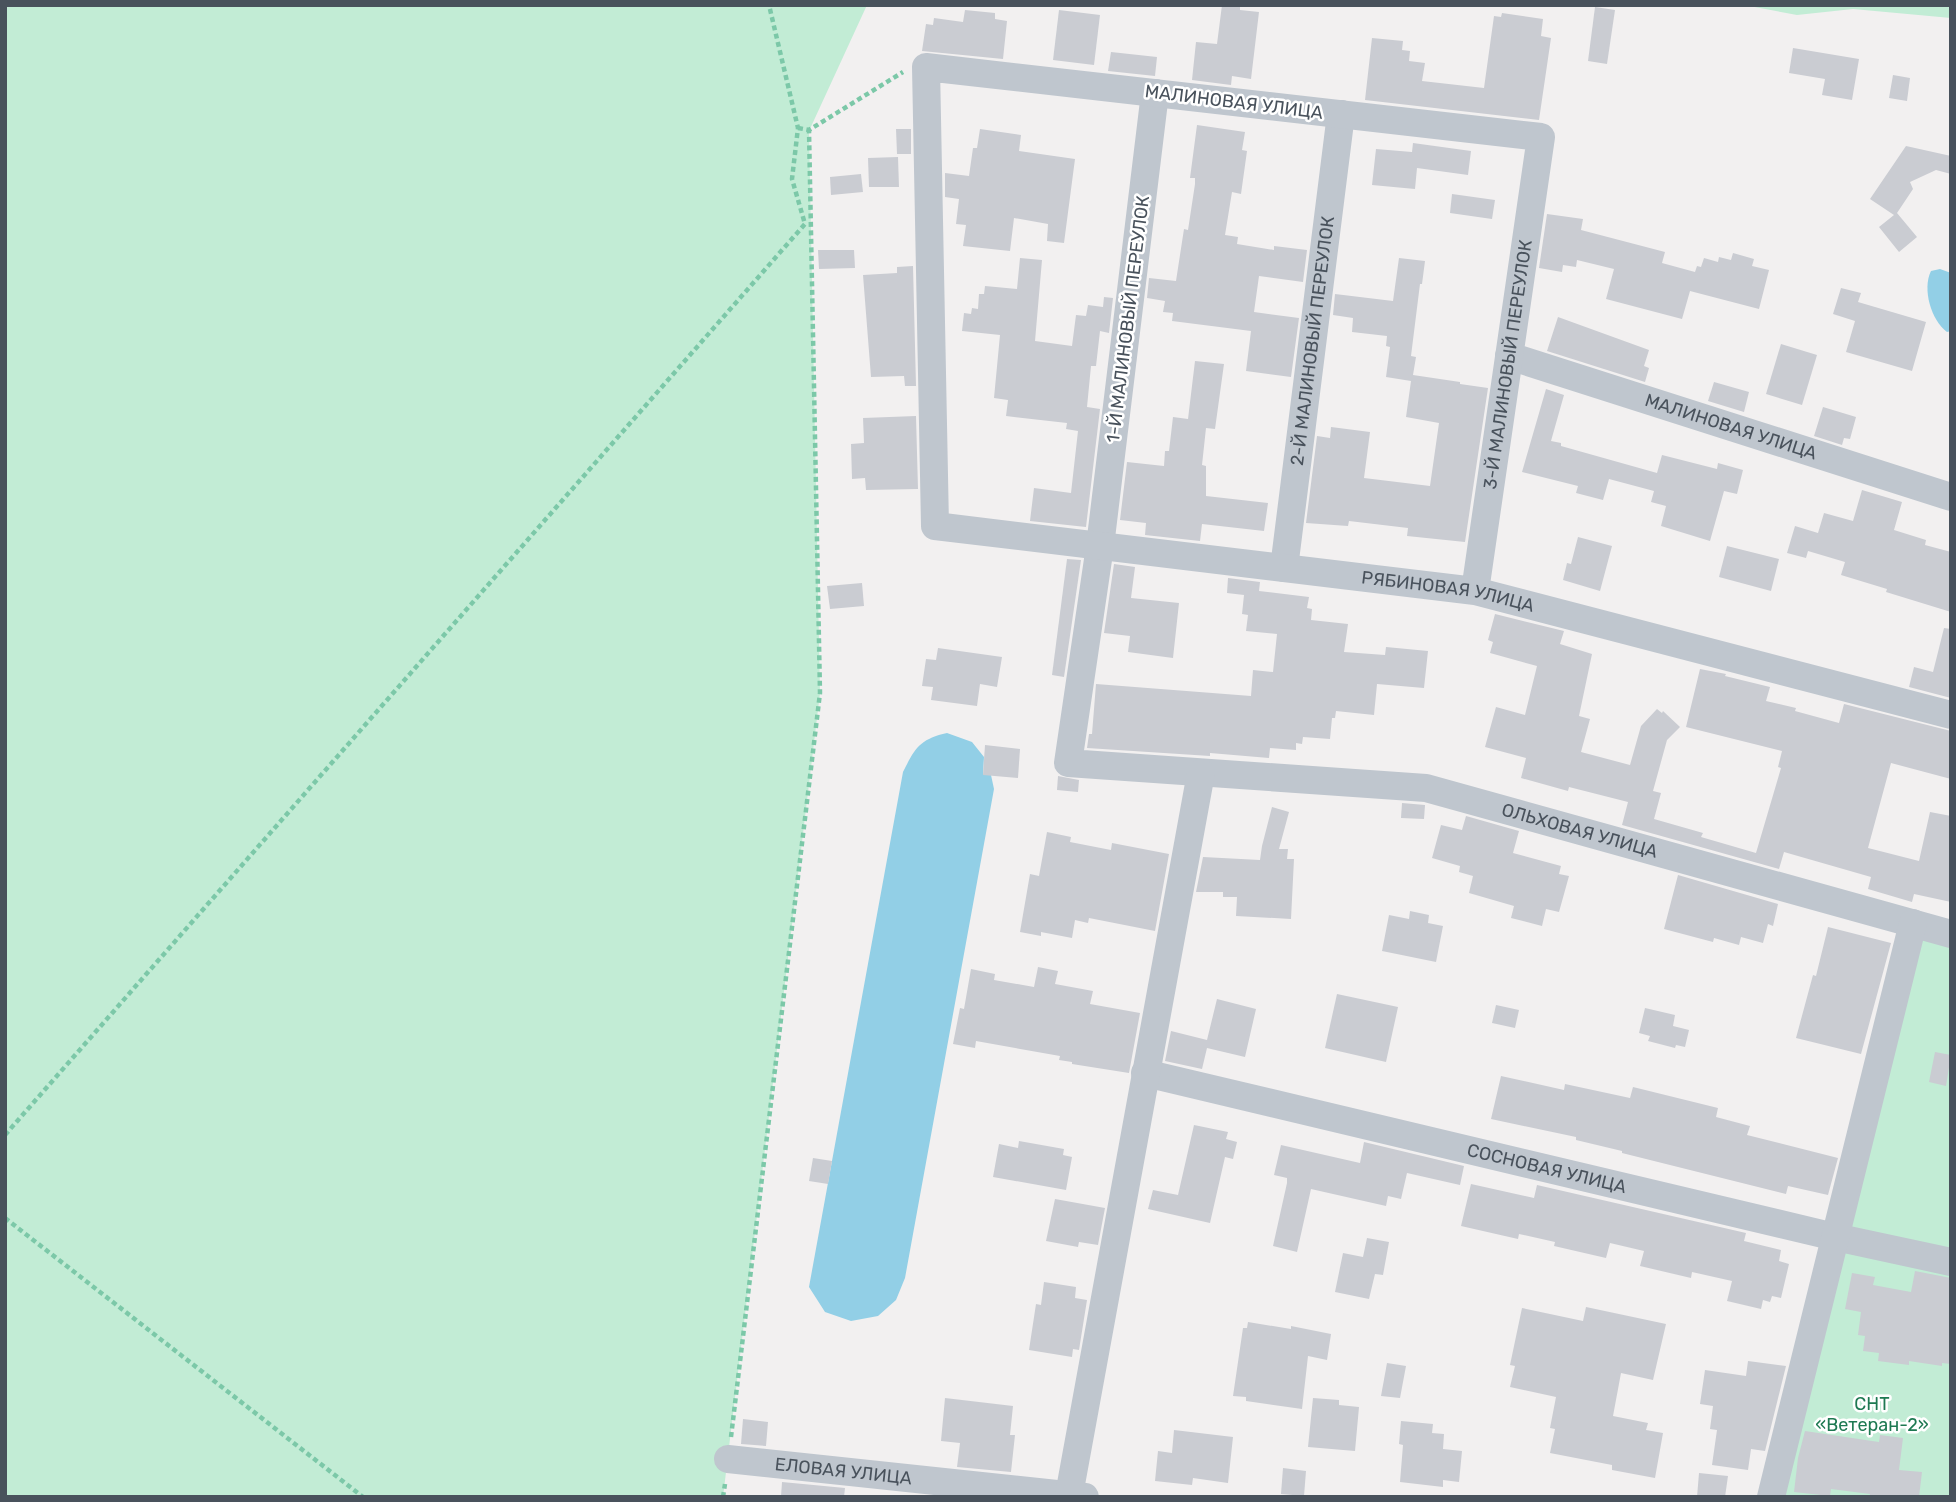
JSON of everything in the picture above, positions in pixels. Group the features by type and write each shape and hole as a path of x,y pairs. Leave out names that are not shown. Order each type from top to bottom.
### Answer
{"street":[{"name":"МАЛИНОВАЯ УЛИЦА","path":"920,66 1542,137"},
{"name":"РЯБИНОВАЯ УЛИЦА","path":"920,66 935,526 1475,591 1951,715"},
{"name":"1-Й МАЛИНОВЫЙ ПЕРЕУЛОК","path":"1155,93 1100,546 1068,763 1200,773"},
{"name":"2-Й МАЛИНОВЫЙ ПЕРЕУЛОК","path":"1284,568 1341,114"},
{"name":"3-Й МАЛИНОВЫЙ ПЕРЕУЛОК","path":"1475,591 1542,137"},
{"name":"МАЛИНОВАЯ УЛИЦА","path":"1509,356 1951,497"},
{"name":"ОЛЬХОВАЯ УЛИЦА","path":"1200,773 1426,788 1951,934"},
{"path":"1077,1496 1144,1073 1200,773"},
{"path":"1771,1497 1913,923"},
{"name":"СОСНОВАЯ УЛИЦА","path":"1144,1073 1835,1237 1951,1262"},
{"name":"ЕЛОВАЯ УЛИЦА","path":"728,1459 1077,1496"}],"path":[{"path":"5,1135 805,224 792,179 798,128 769,5"},
{"path":"798,128 809,131 920,66"},
{"path":"723,1497 820,694 809,131"},
{"path":"5,1218 363,1497"}],"green space":[{"path":"5,5 867,5 809,131 820,693 723,1497 5,1497"},
{"path":"1744,5 1951,5 1951,18 1853,9 1797,15"},
{"name":"СНТ «Ветеран-2»","path":"1913,923 1951,934 1951,1497 1771,1497"}],"water":[{"path":"1940,269 1951,273 1951,331 1947,332 1936,320 1927,286 1931,271"},
{"path":"947,733 972,742 984,757 983,774 991,775 994,789 905,1278 896,1300 878,1316 851,1321 825,1312 809,1287 903,772 919,746 930,738"}],"building":[{"path":"1222,5 1240,5 1240,10 1259,12 1251,79 1232,76 1231,85 1192,80 1196,42 1217,44"},
{"path":"1595,7 1615,10 1607,64 1588,61"},
{"path":"965,10 995,13 995,19 1007,21 1003,59 922,51 926,24 933,25 934,18 963,22"},
{"path":"1059,10 1100,15 1094,65 1053,60"},
{"path":"1502,13 1543,19 1541,36 1551,38 1539,120 1365,100 1372,38 1403,41 1402,50 1410,51 1409,61 1425,63 1422,81 1484,88 1494,16 1501,17"},
{"path":"1793,48 1859,59 1852,100 1822,95 1825,79 1789,73"},
{"path":"1111,52 1157,57 1155,76 1108,71"},
{"path":"1893,75 1910,78 1907,101 1889,98"},
{"path":"1197,125 1245,132 1242,150 1247,151 1241,194 1232,192 1225,235 1238,237 1237,244 1274,250 1274,246 1307,250 1303,282 1259,276 1254,312 1299,318 1291,377 1246,371 1251,331 1172,321 1173,313 1163,312 1165,301 1147,298 1149,278 1176,281 1184,229 1188,230 1195,184 1195,178 1190,178"},
{"path":"896,129 911,129 911,154 897,154"},
{"path":"980,129 1021,135 1019,151 1075,159 1064,243 1047,241 1048,224 1014,218 1010,251 963,246 966,225 956,224 959,199 945,197 945,173 969,176 973,148 977,148"},
{"path":"1413,143 1471,151 1468,175 1417,168 1415,189 1372,185 1376,149 1412,152"},
{"path":"1906,146 1951,156 1951,174 1936,170 1910,182 1913,189 1897,213 1917,237 1899,252 1879,227 1894,215 1870,199"},
{"path":"898,157 899,187 869,187 868,158"},
{"path":"861,174 863,192 831,195 830,177"},
{"path":"1452,194 1495,200 1492,219 1450,213"},
{"path":"1547,214 1583,219 1581,230 1665,252 1662,263 1695,272 1697,266 1701,267 1704,258 1718,262 1719,257 1731,260 1733,253 1754,259 1752,266 1769,270 1759,309 1690,291 1682,319 1606,299 1614,269 1577,260 1576,267 1563,265 1562,272 1539,268"},
{"path":"818,250 854,250 855,268 819,269"},
{"path":"1020,258 1042,260 1035,341 1072,346 1076,315 1086,316 1088,305 1103,307 1104,297 1113,298 1109,333 1100,331 1096,366 1091,366 1087,407 1100,409 1086,527 1030,521 1034,488 1071,493 1078,431 1066,429 1067,423 1006,416 1008,400 994,398 1000,335 962,331 964,313 971,314 972,308 978,309 979,294 984,294 985,286 1017,289"},
{"path":"1399,258 1425,261 1411,356 1416,357 1413,375 1488,388 1465,542 1407,536 1408,528 1349,521 1348,526 1306,523 1317,436 1330,438 1331,427 1370,432 1364,478 1430,486 1439,423 1406,417 1411,381 1386,377 1390,347 1386,346 1387,336 1352,332 1353,318 1333,315 1335,294 1393,301"},
{"path":"913,266 916,386 905,386 904,376 871,377 863,275 897,273 897,267"},
{"path":"1841,288 1861,293 1858,302 1926,322 1912,371 1846,352 1855,321 1833,314"},
{"path":"1558,317 1649,350 1644,366 1649,368 1645,382 1547,351"},
{"path":"1781,344 1817,355 1802,405 1766,394"},
{"path":"1195,361 1224,364 1215,429 1206,428 1202,465 1206,466 1206,496 1268,503 1264,531 1202,524 1200,541 1145,535 1146,523 1120,520 1127,462 1164,466 1165,451 1169,451 1173,417 1188,419"},
{"path":"1714,382 1749,392 1744,412 1708,401"},
{"path":"1546,389 1564,395 1551,441 1561,443 1561,446 1657,473 1662,455 1717,469 1718,463 1743,470 1737,494 1724,491 1710,541 1661,526 1666,506 1651,502 1654,491 1609,479 1603,500 1576,493 1578,486 1522,472"},
{"path":"1823,407 1856,417 1850,439 1844,438 1842,445 1814,436"},
{"path":"916,416 918,489 866,490 865,478 852,479 851,444 864,443 863,418"},
{"path":"1862,490 1902,502 1894,530 1926,540 1925,545 1951,552 1951,612 1841,575 1845,562 1808,551 1806,558 1787,553 1795,526 1818,533 1824,513 1853,521"},
{"path":"1578,537 1612,546 1600,591 1563,580 1567,563 1571,564"},
{"path":"1727,546 1779,559 1771,591 1719,577"},
{"path":"1067,559 1081,560 1064,677 1052,675"},
{"path":"1114,564 1135,567 1131,598 1179,603 1173,658 1128,652 1130,636 1104,633"},
{"path":"1228,578 1260,582 1259,591 1309,597 1307,608 1312,609 1311,620 1348,624 1344,652 1385,655 1386,647 1428,651 1424,688 1377,684 1374,715 1336,711 1335,718 1332,718 1330,739 1303,737 1302,744 1296,743 1296,750 1270,748 1269,758 1087,748 1089,734 1092,734 1096,684 1251,696 1253,670 1273,672 1277,634 1246,631 1248,615 1242,614 1244,595 1227,593"},
{"path":"862,583 864,606 830,609 827,586"},
{"path":"1495,614 1564,631 1560,644 1592,654 1579,716 1590,719 1581,752 1630,765 1641,726 1657,709 1662,713 1663,711 1680,727 1667,740 1653,791 1661,793 1654,819 1703,833 1701,837 1756,853 1781,768 1778,767 1782,751 1686,727 1700,669 1770,687 1766,701 1839,723 1844,704 1951,731 1951,779 1891,763 1868,848 1919,861 1930,812 1951,816 1951,902 1914,894 1912,902 1868,889 1871,877 1784,852 1779,869 1622,825 1628,802 1569,787 1568,791 1521,778 1526,758 1485,747 1496,707 1525,715 1537,666 1490,653 1493,642 1488,640"},
{"path":"1944,628 1951,629 1951,698 1909,687 1914,667 1933,672"},
{"path":"938,648 1002,657 997,687 980,684 977,706 931,700 933,687 922,686 926,659 936,660"},
{"path":"985,745 1020,749 1018,778 983,775"},
{"path":"1058,776 1079,780 1078,792 1057,790"},
{"path":"1402,803 1425,805 1424,819 1401,818"},
{"path":"1272,807 1289,812 1279,849 1288,849 1287,859 1294,859 1291,919 1236,916 1237,897 1223,897 1223,892 1196,892 1203,857 1260,860"},
{"path":"1466,816 1519,831 1513,853 1561,866 1559,874 1569,876 1559,912 1546,909 1542,926 1511,918 1514,906 1469,893 1473,876 1459,872 1460,866 1432,858 1441,825 1462,830"},
{"path":"1047,832 1071,837 1070,842 1111,850 1112,843 1169,854 1155,931 1089,918 1088,923 1075,920 1072,938 1041,932 1041,936 1020,932 1030,874 1039,876"},
{"path":"1678,875 1778,904 1773,926 1768,924 1763,943 1741,937 1739,945 1714,938 1713,942 1664,929"},
{"path":"1410,911 1429,915 1428,923 1443,926 1436,962 1382,951 1389,915 1409,919"},
{"path":"1828,927 1891,943 1861,1054 1796,1038"},
{"path":"1038,967 1058,971 1055,984 1093,991 1090,1004 1140,1013 1129,1073 1072,1064 1059,1060 1060,1056 976,1041 975,1048 953,1044 960,1008 964,1009 971,969 995,974 994,980 1034,987"},
{"path":"1337,994 1398,1007 1386,1062 1325,1048"},
{"path":"1217,999 1256,1009 1245,1057 1207,1048 1202,1069 1165,1061 1171,1031 1207,1040"},
{"path":"1496,1005 1519,1010 1515,1028 1492,1023"},
{"path":"1645,1008 1675,1015 1673,1026 1689,1030 1685,1047 1676,1045 1675,1048 1648,1041 1650,1036 1639,1033"},
{"path":"1935,1052 1951,1055 1946,1086 1929,1082"},
{"path":"1501,1076 1564,1090 1565,1084 1630,1098 1633,1087 1718,1108 1716,1117 1750,1126 1747,1135 1838,1158 1828,1195 1788,1186 1786,1194 1622,1153 1576,1140 1576,1137 1491,1119"},
{"path":"1194,1125 1228,1132 1226,1139 1237,1142 1233,1159 1225,1157 1210,1223 1148,1209 1153,1190 1178,1195"},
{"path":"1019,1141 1064,1149 1063,1155 1072,1157 1066,1190 993,1177 999,1144 1018,1148"},
{"path":"1364,1142 1464,1166 1460,1185 1407,1173 1401,1199 1388,1196 1386,1206 1311,1189 1297,1252 1273,1246 1287,1183 1287,1178 1274,1175 1281,1145 1360,1163"},
{"path":"813,1158 832,1161 828,1184 809,1181"},
{"path":"1471,1184 1534,1198 1537,1185 1746,1233 1744,1241 1781,1250 1779,1261 1789,1264 1781,1298 1772,1296 1770,1302 1763,1300 1761,1309 1727,1301 1732,1281 1692,1272 1691,1278 1640,1266 1644,1251 1610,1243 1606,1258 1554,1246 1555,1242 1519,1234 1518,1239 1461,1226"},
{"path":"1055,1199 1105,1208 1098,1245 1079,1242 1078,1247 1046,1241"},
{"path":"1367,1238 1389,1242 1383,1275 1375,1274 1369,1299 1335,1292 1343,1253 1363,1257"},
{"path":"1915,1271 1951,1278 1951,1364 1942,1363 1942,1366 1909,1361 1909,1365 1878,1361 1879,1353 1863,1351 1865,1336 1858,1335 1861,1312 1845,1309 1852,1273 1875,1277 1873,1285 1911,1292"},
{"path":"1044,1282 1076,1287 1075,1298 1087,1300 1079,1350 1073,1349 1072,1357 1029,1350 1036,1304 1041,1305"},
{"path":"1586,1307 1666,1324 1653,1380 1621,1373 1613,1416 1648,1423 1646,1430 1663,1433 1655,1478 1612,1470 1612,1465 1550,1453 1555,1429 1550,1428 1556,1397 1510,1387 1515,1366 1510,1365 1522,1308 1583,1321"},
{"path":"1248,1322 1291,1329 1291,1326 1331,1334 1327,1360 1308,1356 1302,1409 1246,1401 1246,1397 1233,1396 1243,1328 1247,1328"},
{"path":"1748,1361 1786,1366 1765,1451 1751,1449 1748,1470 1712,1465 1717,1430 1710,1429 1713,1406 1700,1404 1705,1370 1746,1376"},
{"path":"1387,1363 1406,1366 1400,1398 1381,1396"},
{"path":"945,1398 1013,1406 1010,1435 1015,1435 1011,1472 957,1467 960,1443 941,1441"},
{"path":"1313,1398 1339,1400 1339,1405 1359,1407 1355,1451 1308,1447"},
{"path":"743,1419 768,1422 766,1446 741,1444"},
{"path":"1401,1421 1433,1424 1432,1433 1444,1434 1443,1449 1462,1451 1459,1482 1443,1480 1443,1487 1400,1482 1403,1445 1399,1444"},
{"path":"1174,1430 1233,1437 1228,1483 1193,1478 1192,1485 1155,1481 1158,1451 1172,1453"},
{"path":"1805,1431 1879,1442 1880,1435 1903,1438 1899,1470 1922,1472 1919,1497 1869,1497 1870,1494 1831,1489 1830,1496 1794,1492"},
{"path":"1283,1468 1306,1471 1304,1496 1281,1494"},
{"path":"1699,1473 1728,1476 1725,1497 1697,1497"},
{"path":"782,1482 845,1488 844,1497 781,1497"}]}
